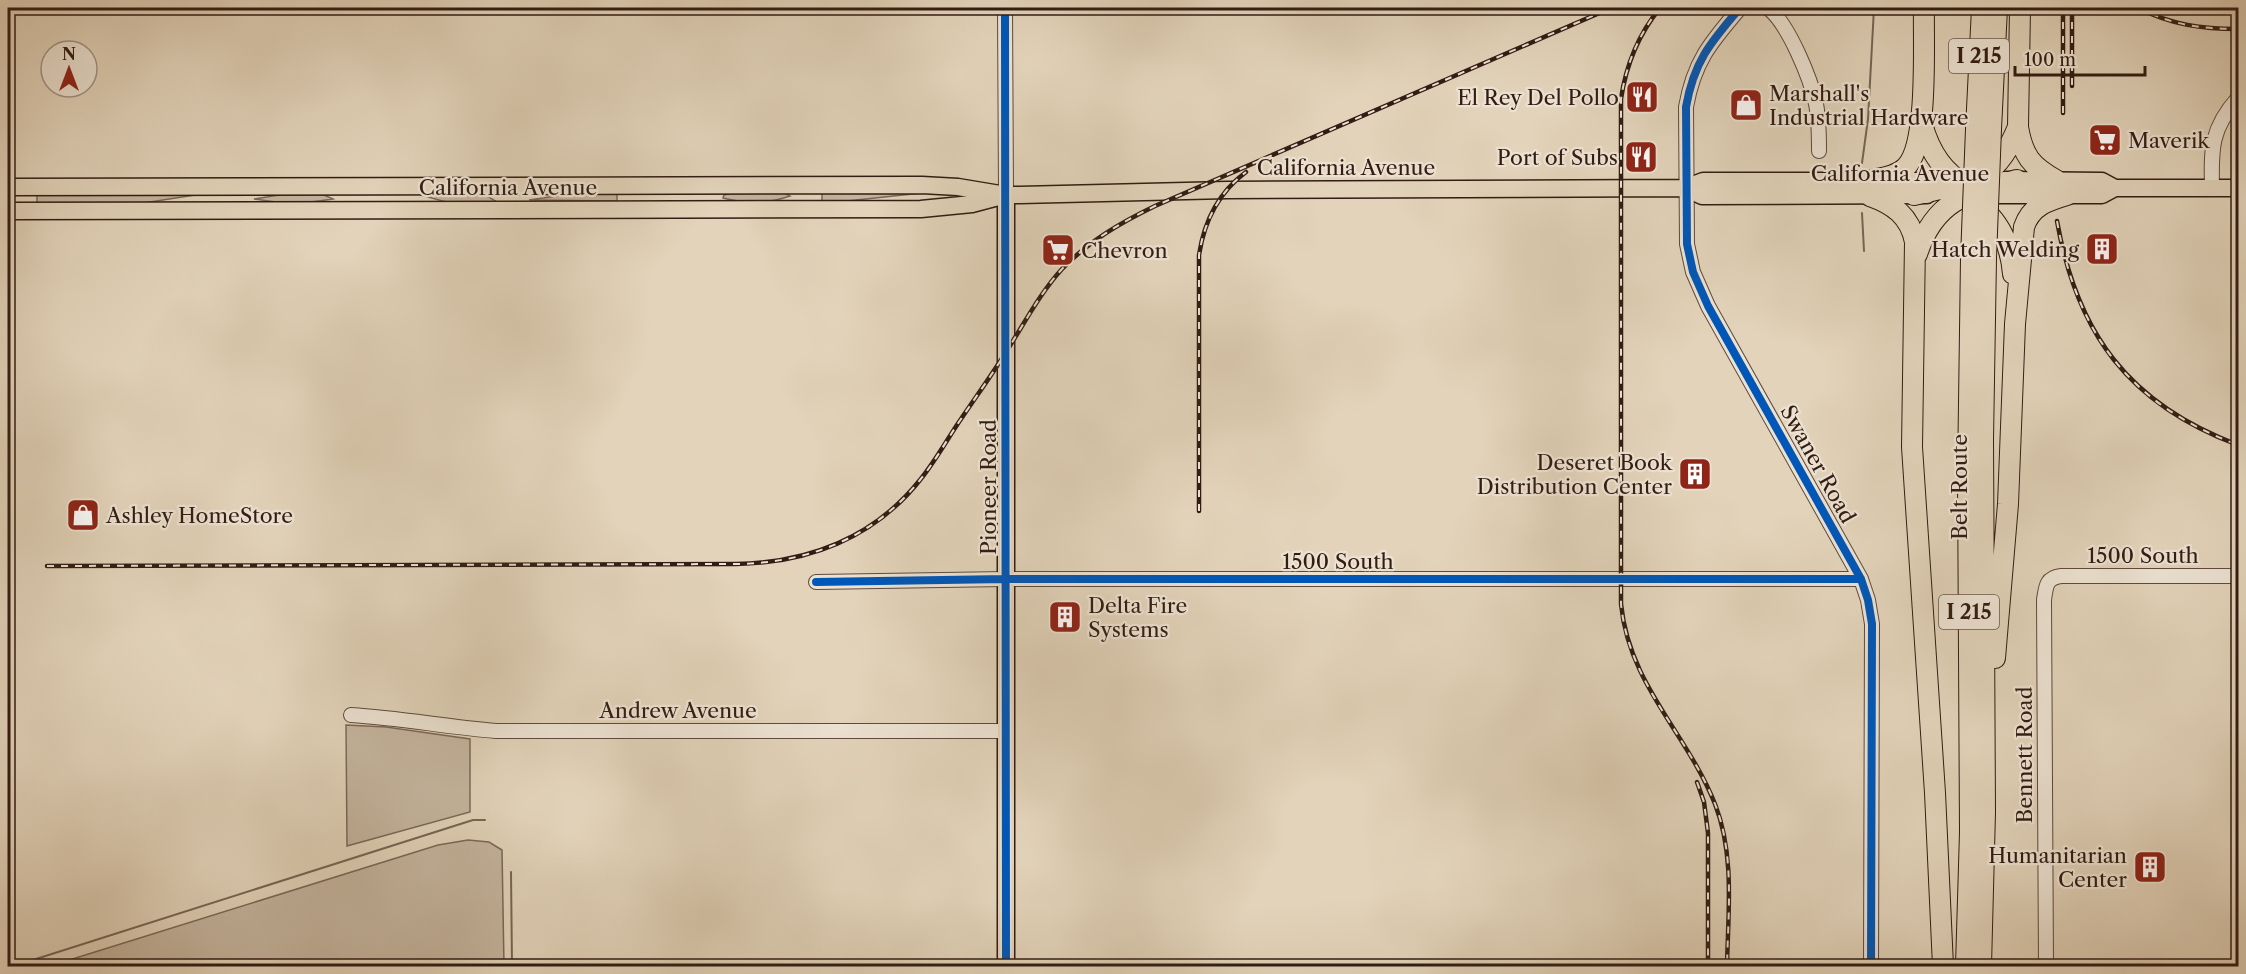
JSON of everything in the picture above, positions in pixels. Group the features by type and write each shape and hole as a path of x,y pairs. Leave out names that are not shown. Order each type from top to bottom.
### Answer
{"highway":[{"path":"1924,8 1921,121 1914,153 1907,167 1868,188 1904,216 1914,236 1916,256 1913,295 1912,447 1935,793 1943,966"},
{"name":"Belt Route","path":"1966,966 1970,832 1968,475 1983,129 1982,8"},
{"name":"Belt Route","path":"1983,129 1996,8"},
{"path":"1985,758 2008,515 2015,324 2023,237 2026,220 2038,206 2062,188 2030,161 2022,147 2018,127 2020,8"},
{"path":"1921,121 1927,141 1935,155 1990,216 2007,243 2013,266 2015,324"},
{"path":"1916,256 1926,231 1937,214 1957,200 1965,187 1998,162 2010,146 2018,127"},
{"path":"1914,195 2017,180"},
{"name":"Belt Route","path":"1978,258 1983,451 1985,758 1981,966"}],"main road":[{"name":"California Avenue","path":"2017,180 2062,188"},
{"name":"California Avenue","path":"8,187 941,186 1006,195 1238,190 1685,188 1703,181 1868,188 2062,188 2102,181 2115,188 2238,188"},
{"path":"657,185 658,209"},
{"path":"705,185 706,209"},
{"path":"798,185 798,208"},
{"path":"223,186 223,210"},
{"path":"377,186 377,209"},
{"path":"512,186 512,209"},
{"name":"California Avenue","path":"1868,188 1914,195"},
{"name":"California Avenue","path":"8,210 939,208 972,204 1006,195"},
{"name":"Pioneer Road","path":"1006,195 1006,966"}],"street":[{"name":"Pioneer Road","path":"1005,8 1006,195"},
{"name":"Swaner Road","path":"1740,8 1709,44 1698,64 1690,88 1686,107 1687,244 1698,286 1861,579 1868,600 1872,624 1871,966"},
{"path":"1768,8 1781,20 1811,86 1818,118 1819,151"},
{"path":"2212,188 2214,140 2220,122 2238,98"},
{"name":"1500 South","path":"2048,580 2061,576 2238,576"},
{"name":"1500 South","path":"816,582 1006,579 1861,579"},
{"name":"Bennett Road","path":"2046,966 2044,600 2048,580"},
{"name":"Andrew Avenue","path":"351,715 398,719 449,728 496,731 1006,731"}],"shaded area":[{"path":"822,190 920,190 921,193 822,202"},
{"path":"315,191 333,199 294,203 254,199"},
{"path":"407,191 479,191 497,202 446,202"},
{"path":"592,191 617,191 617,201 529,200"},
{"path":"742,191 781,191 790,196 773,201 757,202 723,198 724,195"},
{"path":"208,193 137,204 37,203 37,194"},
{"path":"346,725 386,727 470,739 470,812 347,846"},
{"path":"468,840 489,842 502,850 504,966 50,966 438,845"}],"waterway":[{"path":"1862,163 1868,119 1874,8"},
{"path":"1862,213 1864,251"},
{"path":"14,966 473,820 485,820"},
{"path":"511,872 512,966"}],"railway":[{"path":"47,566 736,564 789,559 814,552 861,532 902,500 934,461 1054,278 1072,259 1106,233 1155,206 1611,8"},
{"path":"1660,8 1645,29 1634,51 1621,99 1621,604 1626,633 1635,659 1660,708 1703,778 1721,823 1729,884 1727,966"},
{"path":"2063,8 2063,113"},
{"path":"2072,8 2072,86"},
{"path":"2139,8 2187,25 2238,29"},
{"path":"1199,511 1199,255 1201,243 1214,209 1228,189 1246,172"},
{"path":"2057,221 2066,261 2078,298 2094,331 2114,360 2138,386 2167,409 2200,428 2238,445"},
{"path":"1697,782 1704,802 1708,833 1708,966"}],"cycle path":[{"path":"1005,8 1006,966"},
{"path":"1740,8 1705,53 1689,91 1686,107 1687,244 1693,272 1708,306 1861,579 1868,600 1872,624 1871,966"},
{"path":"816,582 1006,579 1861,579"}],"place":[{"name":"El Rey Del Pollo","path":"1642,97"},
{"name":"Marshall's Industrial Hardware","path":"1746,105"},
{"name":"Maverik","path":"2105,140"},
{"name":"Port of Subs","path":"1641,157"},
{"name":"Hatch Welding","path":"2102,249"},
{"name":"Chevron","path":"1058,250"},
{"name":"Deseret Book Distribution Center","path":"1695,474"},
{"name":"Ashley HomeStore","path":"83,515"},
{"name":"Delta Fire Systems","path":"1065,617"},
{"name":"Humanitarian Center","path":"2150,867"}]}
